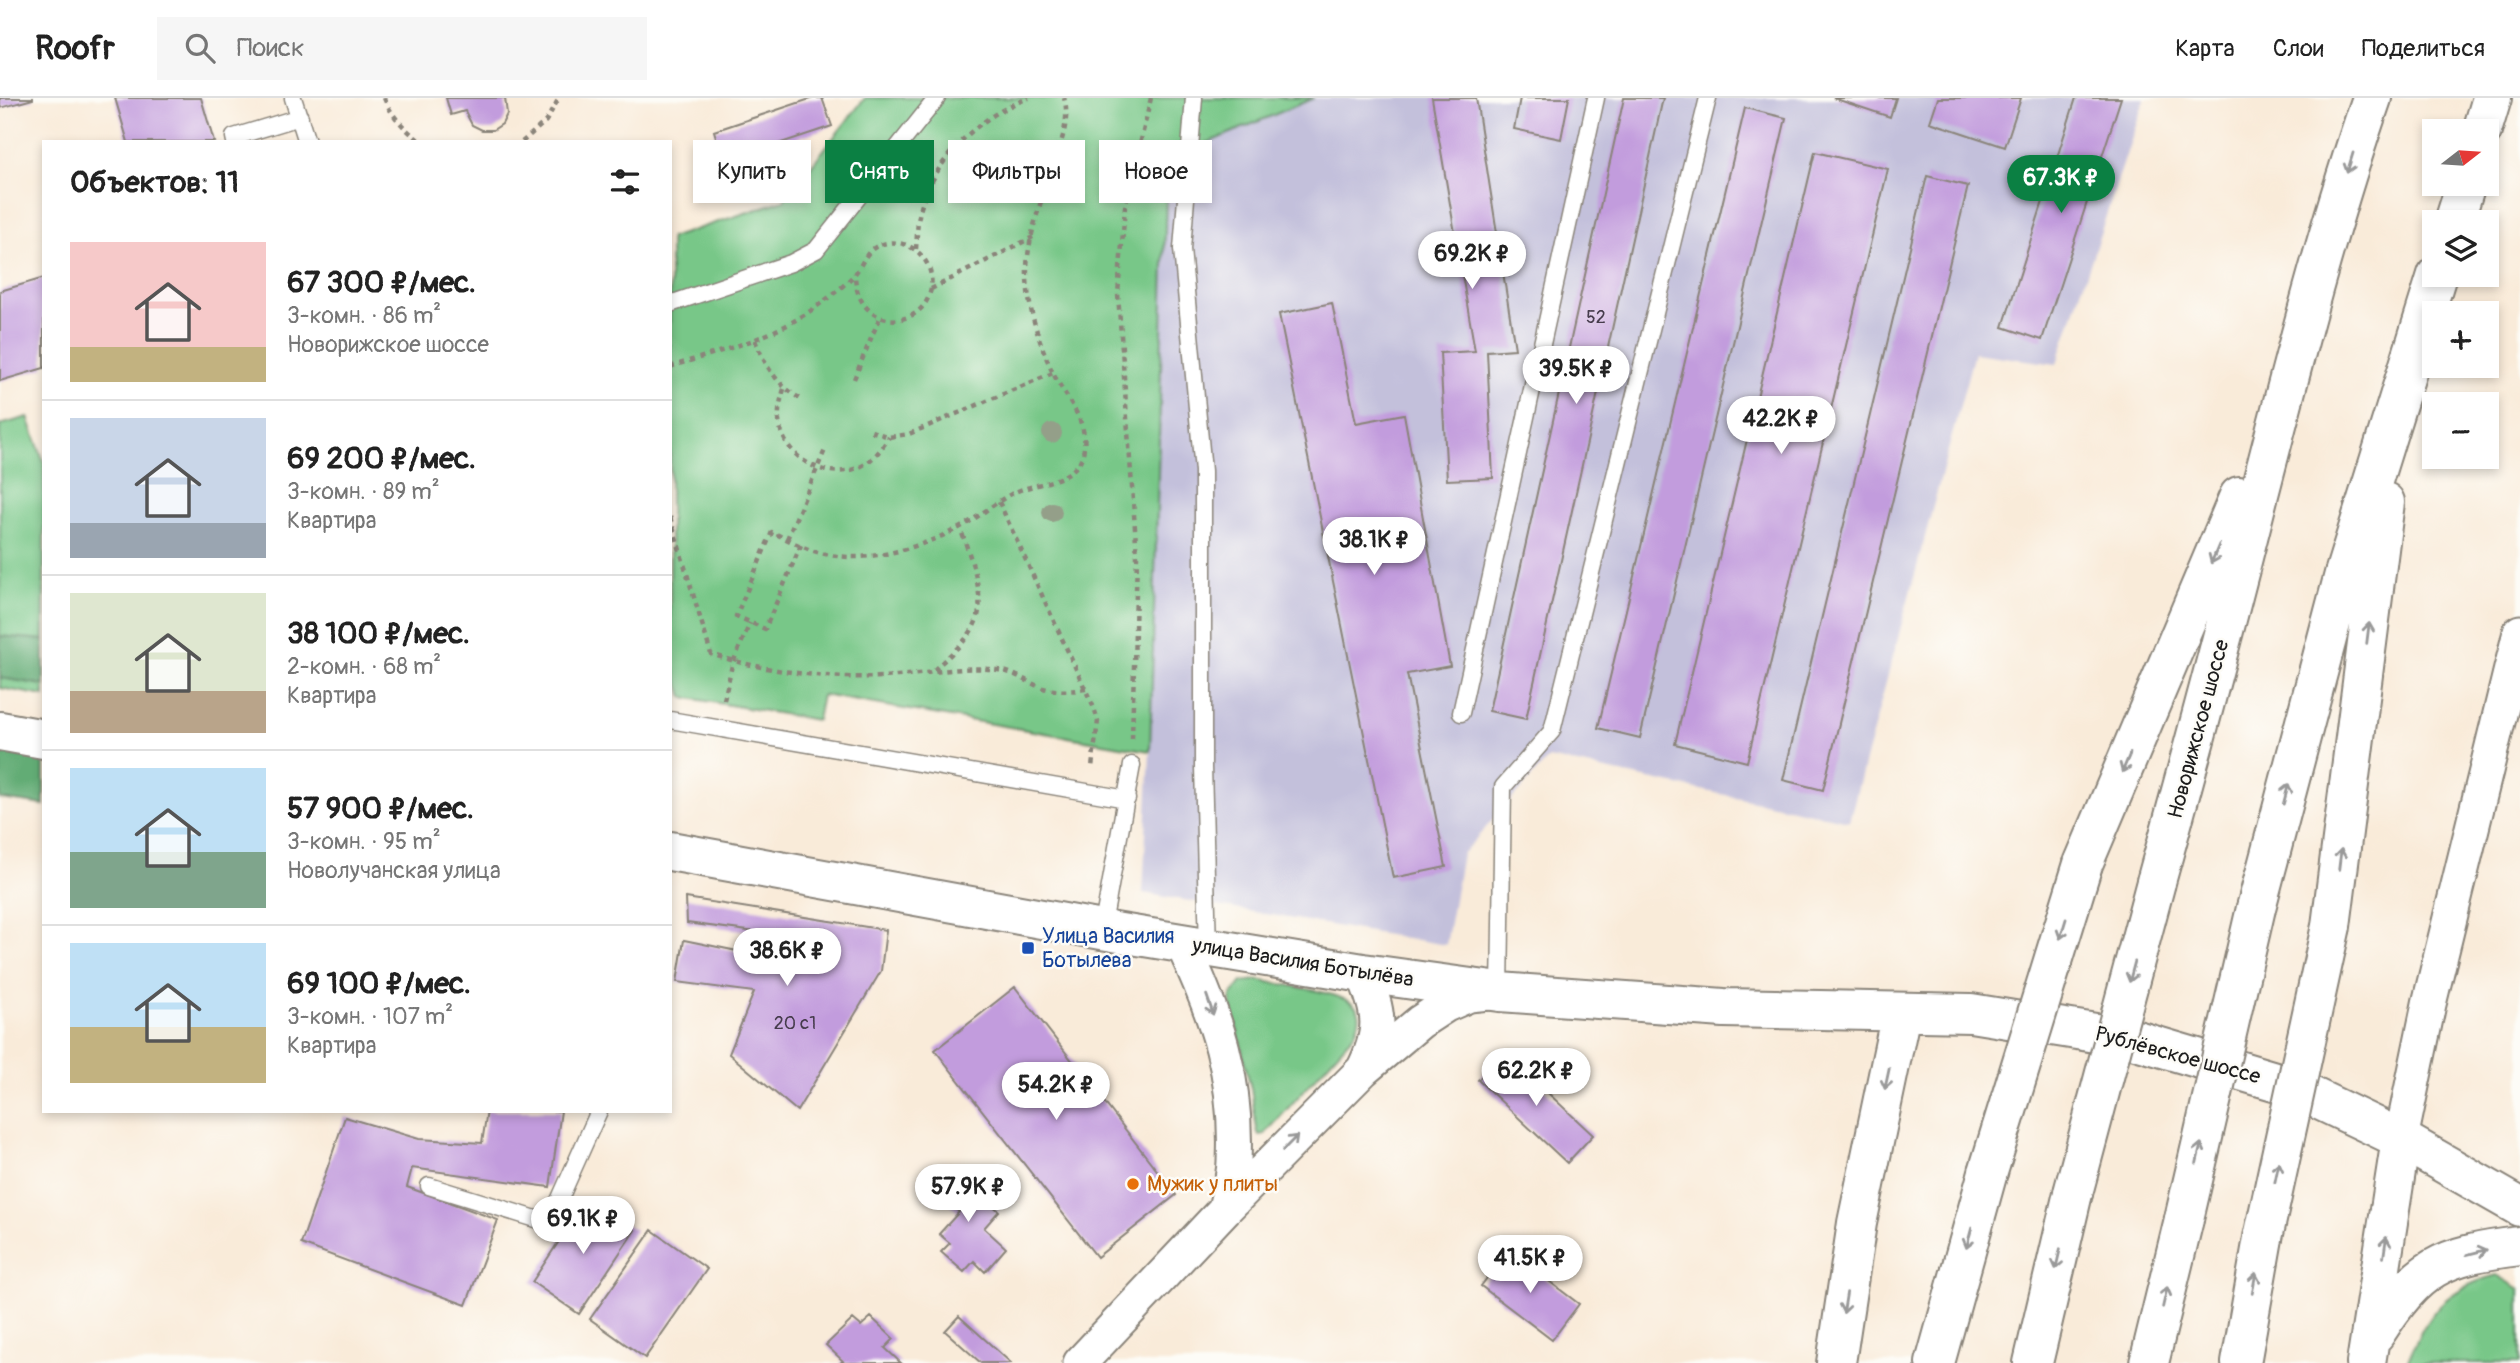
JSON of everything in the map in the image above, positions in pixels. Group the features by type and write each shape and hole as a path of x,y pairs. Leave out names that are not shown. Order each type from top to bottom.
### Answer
{"main road":[{"name":"Новорижское шоссе","path":"2033,1363 2073,1192 2209,690 2289,378 2350,160 2372,98"},
{"path":"2486,119 2492,98"},
{"path":"2149,1363 2256,908 2311,698 2344,574 2433,287"},
{"path":"1935,1363 1987,1172 2083,864 2289,378"},
{"path":"2245,1346 2263,1238 2331,926 2398,402"},
{"path":"0,732 42,739"},
{"name":"улица Василия Ботылёва","path":"672,851 1102,930 1363,973 1500,992 1724,1008 1901,1013"},
{"path":"1836,1363 1857,1223 1901,1013"},
{"name":"Рублёвское шоссе","path":"1901,1013 1971,1013 2133,1039 2288,1085 2401,1139 2520,1207"},
{"path":"2369,1351 2401,1139"},
{"path":"2369,1351 2397,1299 2418,1278 2451,1259 2484,1250 2520,1246"}],"street":[{"path":"2401,1139 2429,1004 2520,632"},
{"path":"1195,945 1207,997 1225,1051 1233,1111 1234,1164 1225,1209"},
{"path":"1363,973 1374,1001 1377,1023 1375,1046 1363,1070"},
{"path":"1080,1363 1225,1209 1363,1070 1420,1021 1447,1004 1468,995 1500,992"}],"lane":[{"path":"293,98 306,140"},
{"path":"672,303 791,263 816,250 937,98"},
{"path":"1194,98 1182,248 1203,471 1203,767 1195,945"},
{"path":"1461,713 1595,98"},
{"path":"1500,992 1503,787 1552,731 1708,98"},
{"path":"235,140 234,137 300,117"},
{"path":"672,720 1127,799"},
{"path":"1102,930 1132,765"},
{"path":"429,1186 549,1223 598,1113"}],"path":[{"path":"384,98 403,128 418,140"},
{"path":"524,140 546,121 559,98"},
{"path":"916,249 920,212 932,180 953,150 974,128 993,114 1029,98"},
{"path":"801,545 765,629 736,616 772,532 820,553 851,556 886,554 922,544 960,527 1014,493 1070,473 1080,462 1085,447 1082,426 1053,373 1031,312 1027,267 1048,180 1062,139 1066,104 1064,98"},
{"path":"1132,765 1137,556 1118,294 1125,207 1151,98"},
{"path":"931,289 1033,237"},
{"path":"672,366 755,340 786,327 855,273 862,259 872,249 886,243 901,243 916,249 926,260 932,274 931,289 926,303 915,314 901,320 880,317 871,314 861,302 855,288 855,273"},
{"path":"854,379 880,317"},
{"path":"755,340 762,359 784,389 801,399"},
{"path":"871,431 889,437 909,434 1053,373"},
{"path":"784,389 779,417 786,443 798,457 817,468 848,470 866,464 879,452 889,437"},
{"path":"787,539 825,450"},
{"path":"999,502 1086,689 1098,721 1095,745"},
{"path":"672,524 711,654 734,661 807,673 859,677 934,671 1000,670 1043,688 1065,691 1086,689"},
{"path":"934,671 966,638 977,619 979,604 976,580 960,527"},
{"path":"716,728 734,661 750,623"}],"shaded area":[{"path":"1315,98 2145,98 2057,364 1974,353 1849,821 1549,758 1462,854 1446,945 1143,893 1150,751 1166,203 1212,203 1212,141"}],"green space":[{"path":"865,98 1314,98 1212,141 1099,140 1099,203 1166,203 1150,751 822,695 817,720 683,697 672,662 672,237 775,203 811,203 811,166 825,148 825,203 934,203 934,140 832,140"},
{"path":"28,417 42,457 42,696 0,688 0,425"},
{"path":"0,636 42,640 42,685 0,678"},
{"path":"0,752 42,759 42,805 0,799"},
{"path":"1257,980 1339,997 1356,1007 1360,1016 1355,1033 1265,1134 1259,1135 1231,1004 1231,996 1242,982"},
{"path":"2497,1275 2520,1289 2520,1363 2407,1363 2422,1331 2439,1306 2463,1288"}],"building":[{"path":"0,98 33,98 33,99 0,108"},
{"path":"115,98 201,98 213,140 127,140"},
{"path":"446,98 505,98 507,114 502,124 493,130 482,130 472,125 465,111 451,115"},
{"path":"813,98 822,98 832,126 790,140 717,140 714,131"},
{"path":"1432,98 1476,98 1515,349 1487,351 1493,478 1447,480 1440,353 1475,351"},
{"path":"1520,98 1569,98 1561,139 1514,129"},
{"path":"1624,98 1663,98 1526,719 1489,711"},
{"path":"1833,98 1896,98 1890,117"},
{"path":"1938,98 2021,98 2005,147 1930,122"},
{"path":"2076,98 2121,98 2042,340 2003,327"},
{"path":"1745,108 1786,118 1640,738 1598,728"},
{"path":"1815,152 1888,169 1747,762 1675,744"},
{"path":"1927,176 1968,186 1823,790 1783,780"},
{"path":"42,279 42,369 0,381 0,291"},
{"path":"1332,303 1356,423 1404,414 1450,666 1407,674 1446,867 1393,878 1279,314"},
{"path":"686,898 886,930 881,971 797,1111 729,1054 754,992 677,982 684,940 766,957 771,934 687,923"},
{"path":"1015,987 1176,1195 1097,1257 935,1050"},
{"path":"1504,1052 1593,1135 1567,1163 1478,1080"},
{"path":"487,1113 561,1113 550,1187 412,1168 407,1187 498,1220 466,1305 301,1244 345,1117 419,1139 482,1143"},
{"path":"950,1167 999,1211 984,1228 1006,1248 985,1272 974,1261 964,1272 941,1252 950,1243 939,1234 959,1212 932,1187"},
{"path":"587,1199 635,1230 579,1314 532,1282"},
{"path":"652,1230 707,1269 645,1358 590,1319"},
{"path":"1508,1250 1579,1304 1552,1340 1481,1286"},
{"path":"959,1316 1011,1363 981,1363 945,1331"},
{"path":"871,1317 894,1339 885,1348 901,1363 840,1363 843,1361 826,1345 853,1319 861,1326"}],"place":[{"name":"Улица Василия Ботылева","path":"1028,948"},
{"name":"Мужик у плиты","path":"1133,1184"}]}
